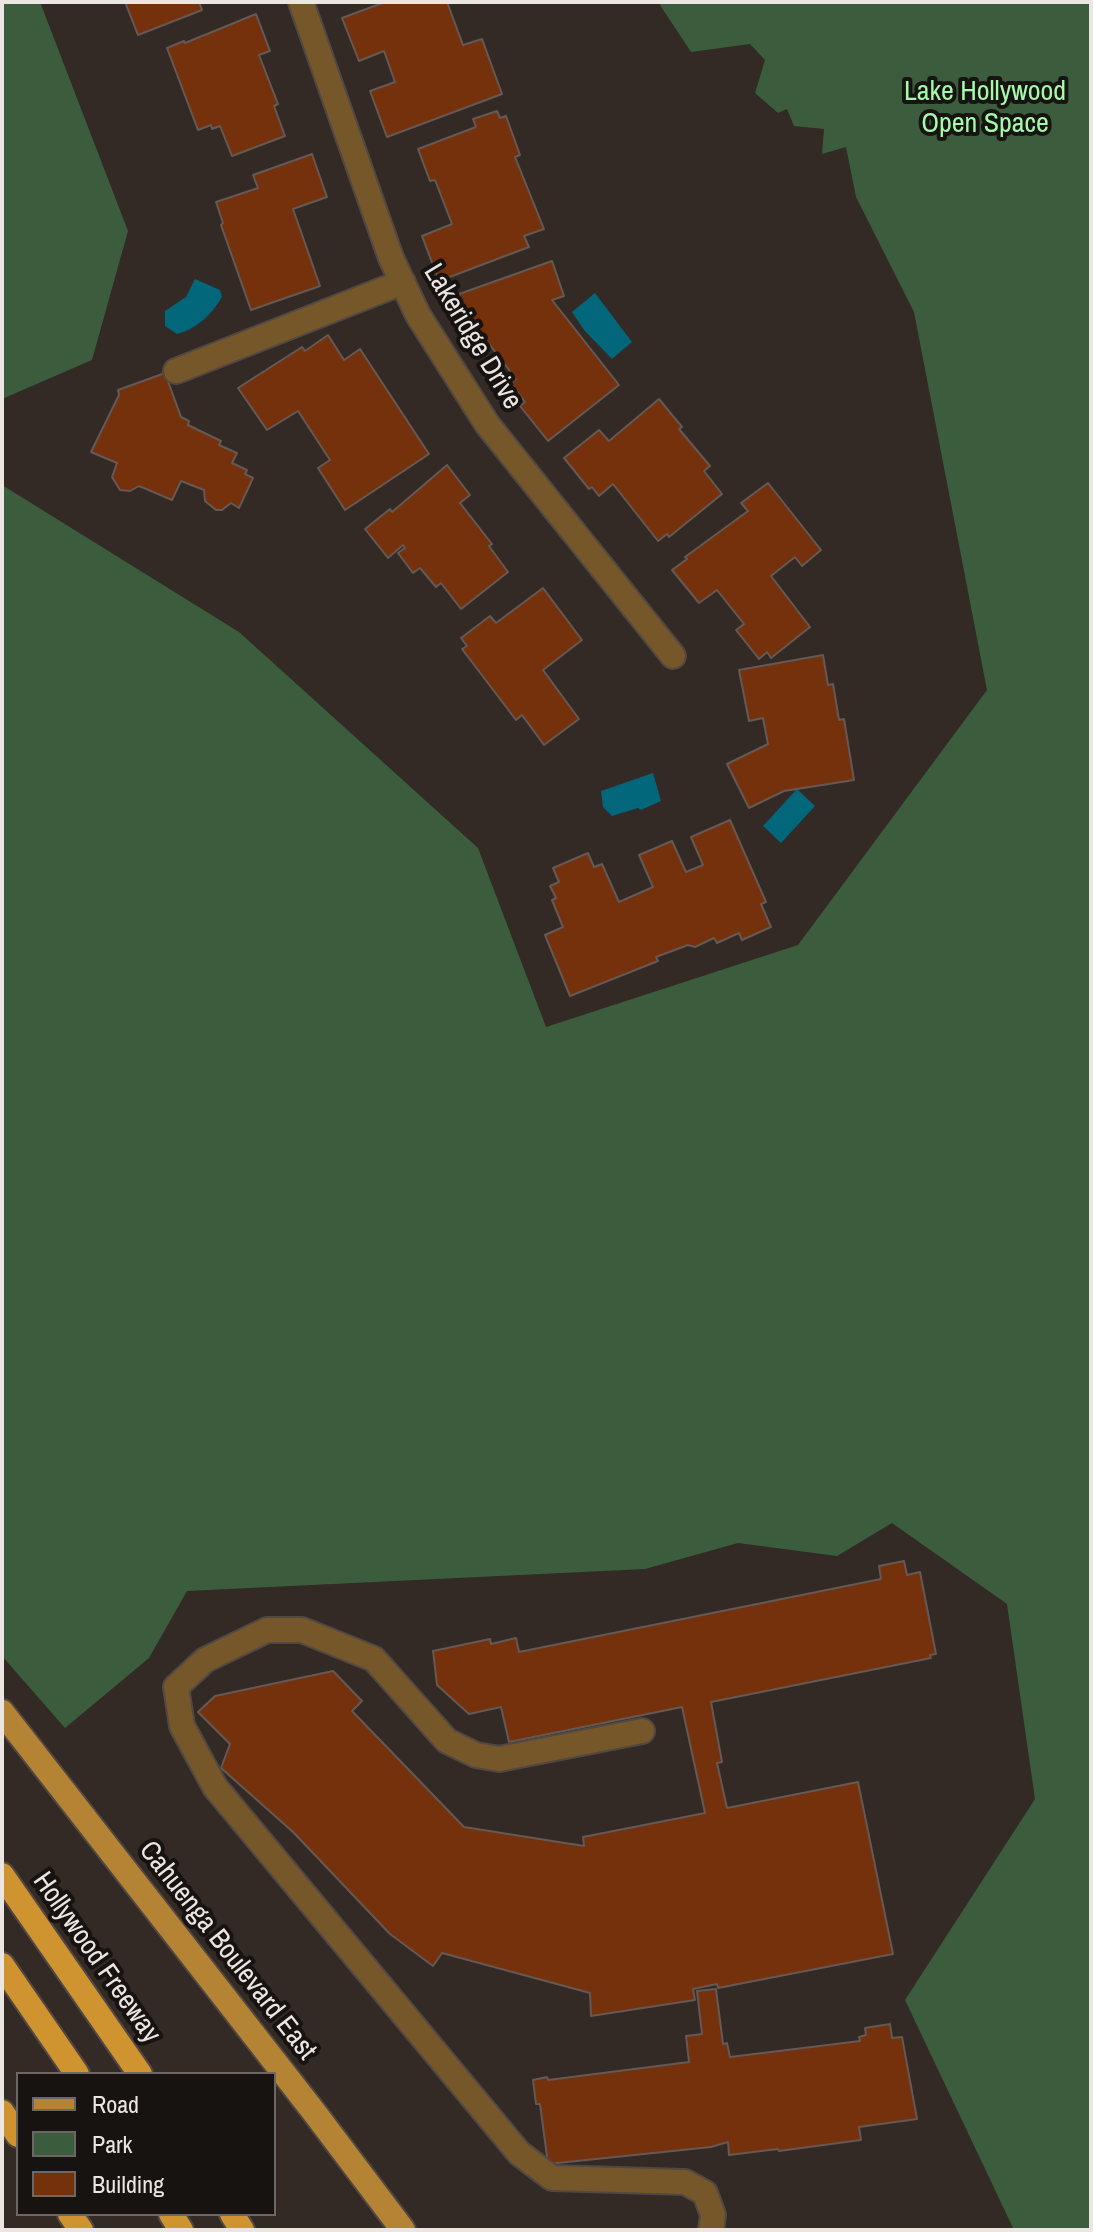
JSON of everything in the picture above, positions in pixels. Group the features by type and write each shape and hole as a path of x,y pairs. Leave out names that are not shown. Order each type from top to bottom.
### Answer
{"highway":[{"name":"Hollywood Freeway","path":"2,1875 139,2072"},
{"path":"2,1965 76,2072"},
{"path":"2,2112 16,2132"}],"main road":[{"name":"Cahuenga Boulevard East","path":"2,1712 403,2230"}],"street":[{"name":"Lakeridge Drive","path":"301,2 391,258 418,315 487,424 673,656"},
{"path":"176,371 403,282"},
{"path":"642,1731 499,1759 476,1755 447,1741 374,1659 302,1630 267,1630 205,1660 176,1687 182,1726 215,1787 519,2153 552,2178 685,2182 705,2193 713,2215 711,2230"}],"green space":[{"path":"2,2 40,2 128,231 92,360 2,399"},
{"name":"Lake Hollywood Open Space","path":"661,2 1091,2 1091,2230 1014,2230 905,2000 1035,1799 1007,1604 892,1523 837,1556 738,1543 645,1569 187,1591 149,1658 65,1728 2,1656 2,485 239,632 478,848 546,1027 798,945 987,690 914,312 856,197 846,147 822,154 824,129 794,126 787,109 778,113 755,93 765,60 750,44 691,52 660,5"}],"water":[{"path":"195,279 220,290 222,297 203,320 177,334 165,326 165,311 186,297"},
{"path":"595,293 632,342 612,359 584,330 572,312"},
{"path":"653,773 661,801 641,810 638,808 612,816 603,807 601,791"},
{"path":"797,789 815,806 781,843 763,826"}],"building":[{"path":"125,2 199,2 202,10 138,35"},
{"path":"385,2 447,2 463,45 482,39 502,94 387,137 370,91 395,82 384,51 359,61 342,18"},
{"path":"256,14 270,51 259,55 278,104 274,106 285,136 232,156 220,126 212,129 211,125 198,130 167,48"},
{"path":"497,111 500,118 506,116 520,155 515,157 544,229 524,236 529,247 439,281 422,236 452,224 435,180 430,181 418,149 476,127 473,119"},
{"path":"312,154 327,197 293,209 320,286 251,310 216,202 258,188 253,175"},
{"path":"552,261 564,296 552,300 619,385 548,441 520,406 525,402 511,383 516,379 466,314 459,294"},
{"path":"328,335 344,360 360,349 429,454 345,510 318,468 330,460 298,411 267,430 238,388 302,347 305,351"},
{"path":"165,373 181,417 189,421 188,425 221,441 219,445 237,453 232,463 247,470 245,474 253,478 239,508 231,503 222,510 216,510 205,501 204,490 181,481 172,500 139,486 130,491 120,490 112,477 117,463 91,452 119,395 118,390"},
{"path":"659,399 710,466 704,471 722,494 669,537 667,534 658,541 613,484 599,496 592,487 589,489 564,458 599,430 609,441"},
{"path":"447,465 470,495 460,503 492,544 489,546 508,572 461,609 441,583 436,587 420,568 413,573 398,553 405,548 403,545 388,558 365,529 390,509 392,512"},
{"path":"768,483 821,550 802,566 795,557 771,576 810,627 771,658 767,652 759,659 736,630 744,624 717,590 699,603 672,570 748,511 741,503"},
{"path":"543,588 582,640 543,670 579,719 544,745 522,715 516,720 462,649 467,646 461,638 490,616 496,623"},
{"path":"823,655 828,685 833,684 839,720 844,719 854,780 784,791 749,808 727,764 768,744 763,718 749,721 739,670"},
{"path":"730,820 766,902 761,904 771,927 742,940 739,933 717,943 714,938 695,947 688,945 656,957 658,961 570,996 545,935 563,927 552,900 556,898 550,886 559,882 553,868 588,853 594,867 602,864 619,902 653,887 639,855 672,841 686,872 703,865 691,837"},
{"path":"904,1561 907,1575 920,1572 936,1654 930,1655 931,1658 711,1702 722,1762 717,1763 727,1808 858,1782 893,1954 718,1988 717,1984 693,1989 695,2000 591,2016 590,1993 442,1953 433,1966 390,1934 293,1832 221,1768 230,1744 198,1712 215,1696 333,1671 362,1701 352,1711 464,1827 584,1846 583,1837 705,1813 682,1707 509,1742 501,1707 469,1714 437,1685 433,1651 490,1639 491,1644 516,1638 519,1652 881,1579 879,1566"},
{"path":"716,1989 723,2044 727,2043 730,2057 860,2041 859,2037 866,2035 865,2028 890,2024 892,2038 902,2037 917,2119 859,2127 861,2140 779,2151 729,2155 728,2142 711,2147 548,2164 540,2104 536,2104 533,2080 689,2062 686,2036 702,2034 697,1991"}]}
